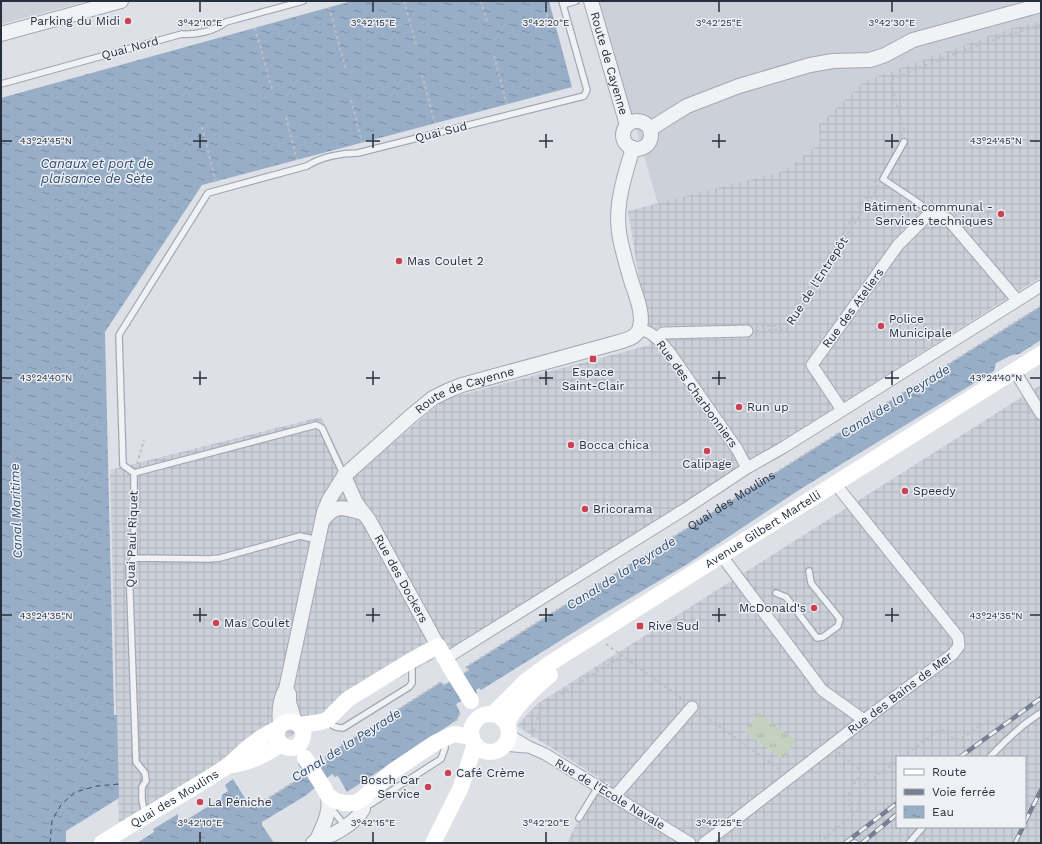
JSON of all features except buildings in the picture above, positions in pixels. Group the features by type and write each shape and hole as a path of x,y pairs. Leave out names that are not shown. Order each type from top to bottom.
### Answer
{"main road":[{"name":"Avenue Gilbert Martelli","path":"487,715 526,681 552,662 1041,354"},
{"name":"Avenue Gilbert Martelli","path":"461,787 479,764 503,739 514,710 537,686 548,677 594,645 842,491 1041,364"},
{"name":"Quai des Moulins","path":"327,720 348,699 412,660 450,667"},
{"path":"450,667 471,701 487,715"},
{"path":"288,725 303,732 301,752 328,799 344,803 355,803 362,799 393,771 435,742 454,734 474,741 480,748 503,739 499,716 487,715 477,719 472,727 474,741 461,787 433,843"},
{"path":"227,766 264,735 288,725 321,722 327,720"},
{"path":"288,725 277,735 281,744 301,752"},
{"path":"227,766 240,764 271,751 281,744"},
{"name":"Quai des Moulins","path":"102,843 227,766"}],"street":[{"path":"1,34 121,1"},
{"name":"Route de Cayenne","path":"590,1 627,125"},
{"path":"640,329 641,320 639,306 627,266 619,227 619,206 626,171 633,148 638,149 648,144 651,134 650,129 687,106 739,86 810,65 833,61 870,60 886,55 913,40 930,34 1041,5"},
{"name":"Route de Cayenne","path":"633,148 628,146 623,135 627,125 632,122 642,122 650,129"},
{"path":"930,213 948,219 1017,300"},
{"name":"Rue des Ateliers","path":"842,410 812,365 898,245 930,213"},
{"name":"Quai des Moulins","path":"450,667 747,468 784,447 1041,286"},
{"name":"Route de Cayenne","path":"288,725 289,694 286,689 322,520 329,500 344,476 411,416 433,398 447,391 462,385 619,342 635,336 640,329"},
{"name":"Rue des Charbonniers","path":"640,329 658,338 670,353 737,449 747,468"},
{"path":"658,338 663,333 750,329"},
{"path":"1019,378 1041,414"},
{"name":"Rue des Dockers","path":"344,476 356,503 370,520 450,667"},
{"name":"Rue des Bains de Mer","path":"704,843 726,828 864,720 953,654 959,646 958,637 842,491"},
{"path":"322,520 332,510 338,508 344,508 364,514"},
{"path":"727,563 822,690 864,720"},
{"path":"614,797 692,706"},
{"name":"Rue de l'École Navale","path":"503,739 529,747 545,754 690,843"},
{"path":"315,841 328,814 328,799"},
{"path":"315,841 334,834 356,819 359,810"}],"lane":[{"name":"Quai Nord","path":"1,84 182,34 192,35 221,26 226,22 304,1"},
{"path":"562,3 576,1"},
{"name":"Quai Sud","path":"208,193 307,166 314,162 344,153 358,153 584,96 587,90 562,3"},
{"path":"902,139 880,178 919,203 930,213"},
{"name":"Quai Paul Riquet","path":"145,816 142,800 142,787 146,781 145,774 136,762 130,566 134,558 134,473 123,465 119,335 208,193"},
{"path":"134,473 316,425 322,428 344,476"},
{"path":"134,558 214,558 300,536 318,540"},
{"path":"776,593 786,597 817,638 823,638 838,626 840,619 811,584 809,571"},
{"path":"327,720 330,724 337,728 343,728 409,687 412,683 413,676 412,660"},
{"path":"991,756 1006,740 1041,713"},
{"path":"359,810 441,759 445,748 445,738"},
{"path":"579,818 598,787"},
{"path":"328,799 345,809"},
{"path":"328,799 345,826"},
{"path":"909,843 922,828"}],"path":[{"path":"404,1 416,44"},
{"path":"481,1 488,25"},
{"path":"329,7 346,70"},
{"path":"546,8 551,27 556,26"},
{"path":"902,139 904,130 890,80 1007,35 1041,25"},
{"path":"254,28 272,89"},
{"path":"494,56 507,104"},
{"path":"422,75 435,123"},
{"path":"351,100 362,143"},
{"path":"286,117 297,160"},
{"path":"202,127 216,182"},
{"path":"750,329 784,326 880,178"},
{"name":"Rue de l'Entrepôt","path":"750,329 787,329 880,178"},
{"name":"Quai des Moulins","path":"450,667 469,670 466,667 583,592 674,538 785,466 1041,306"},
{"path":"134,473 144,440"},
{"path":"529,747 540,711 553,699 622,656"},
{"path":"322,764 327,761 325,756 441,682 444,685 450,667"},
{"path":"903,756 938,731 943,730 955,740 960,739 989,720"},
{"path":"831,746 860,770 861,774 849,790 850,810 852,816"},
{"path":"819,843 859,809 860,788 896,762"},
{"path":"254,807 305,775"}],"shaded area":[{"path":"1,1 88,1 1,24"},
{"path":"599,1 1041,1 1041,21 1005,30 865,81 820,143 784,171 658,204"},
{"path":"1041,21 1041,277 453,649 119,828 110,470 321,417 351,479 445,399 650,345 628,211 784,171 820,143 819,125 865,81 1005,30"},
{"path":"1041,385 1041,843 567,843 599,778 517,726 537,704"}],"green space":[{"path":"759,713 796,741 782,759 745,732"}],"water":[{"name":"Canaux et port de plaisance de Sète","path":"352,1 549,1 572,87 202,185 105,332 114,715 117,715 119,798 66,831 66,843 1,843 1,98"},
{"name":"Canal de la Peyrade","path":"1041,306 1041,340 1019,354 1012,355 996,363 994,371 799,490 686,565 603,614 481,690 479,688 476,690 477,693 456,704 460,713 457,720 347,792 338,776 335,777 332,774 305,796 262,822 262,825 274,843 137,843 154,832 153,829 178,814 178,820 183,822 222,798 222,795 228,791 225,785 233,779 250,806 254,807 305,775 298,764 311,756 318,767 327,761 325,756 441,682 444,685 469,670 466,667"}],"ferry route":[{"path":"50,843 52,820 61,805 75,792 97,786 119,784"}],"railway":[{"path":"961,756 1041,698"},
{"path":"1026,820 1041,790"},
{"path":"845,843 896,804"},
{"path":"862,843 896,815"},
{"path":"1015,843 1022,828"}],"place":[{"name":"Parking du Midi","path":"128,21"},
{"name":"Bâtiment communal - Services techniques","path":"1001,214"},
{"name":"Mas Coulet 2","path":"399,261"},
{"name":"Police Municipale","path":"881,326"},
{"name":"Espace Saint-Clair","path":"593,359"},
{"name":"Run up","path":"739,407"},
{"name":"Bocca chica","path":"571,445"},
{"name":"Calipage","path":"707,451"},
{"name":"Speedy","path":"905,491"},
{"name":"Bricorama","path":"585,509"},
{"name":"McDonald's","path":"814,608"},
{"name":"Mas Coulet","path":"216,623"},
{"name":"Rive Sud","path":"640,626"},
{"name":"Café Crème","path":"448,773"},
{"name":"Bosch Car Service","path":"428,787"},
{"name":"La Péniche","path":"200,802"}],"water label":[{"name":"Canal Maritime","path":"16,511"}]}
